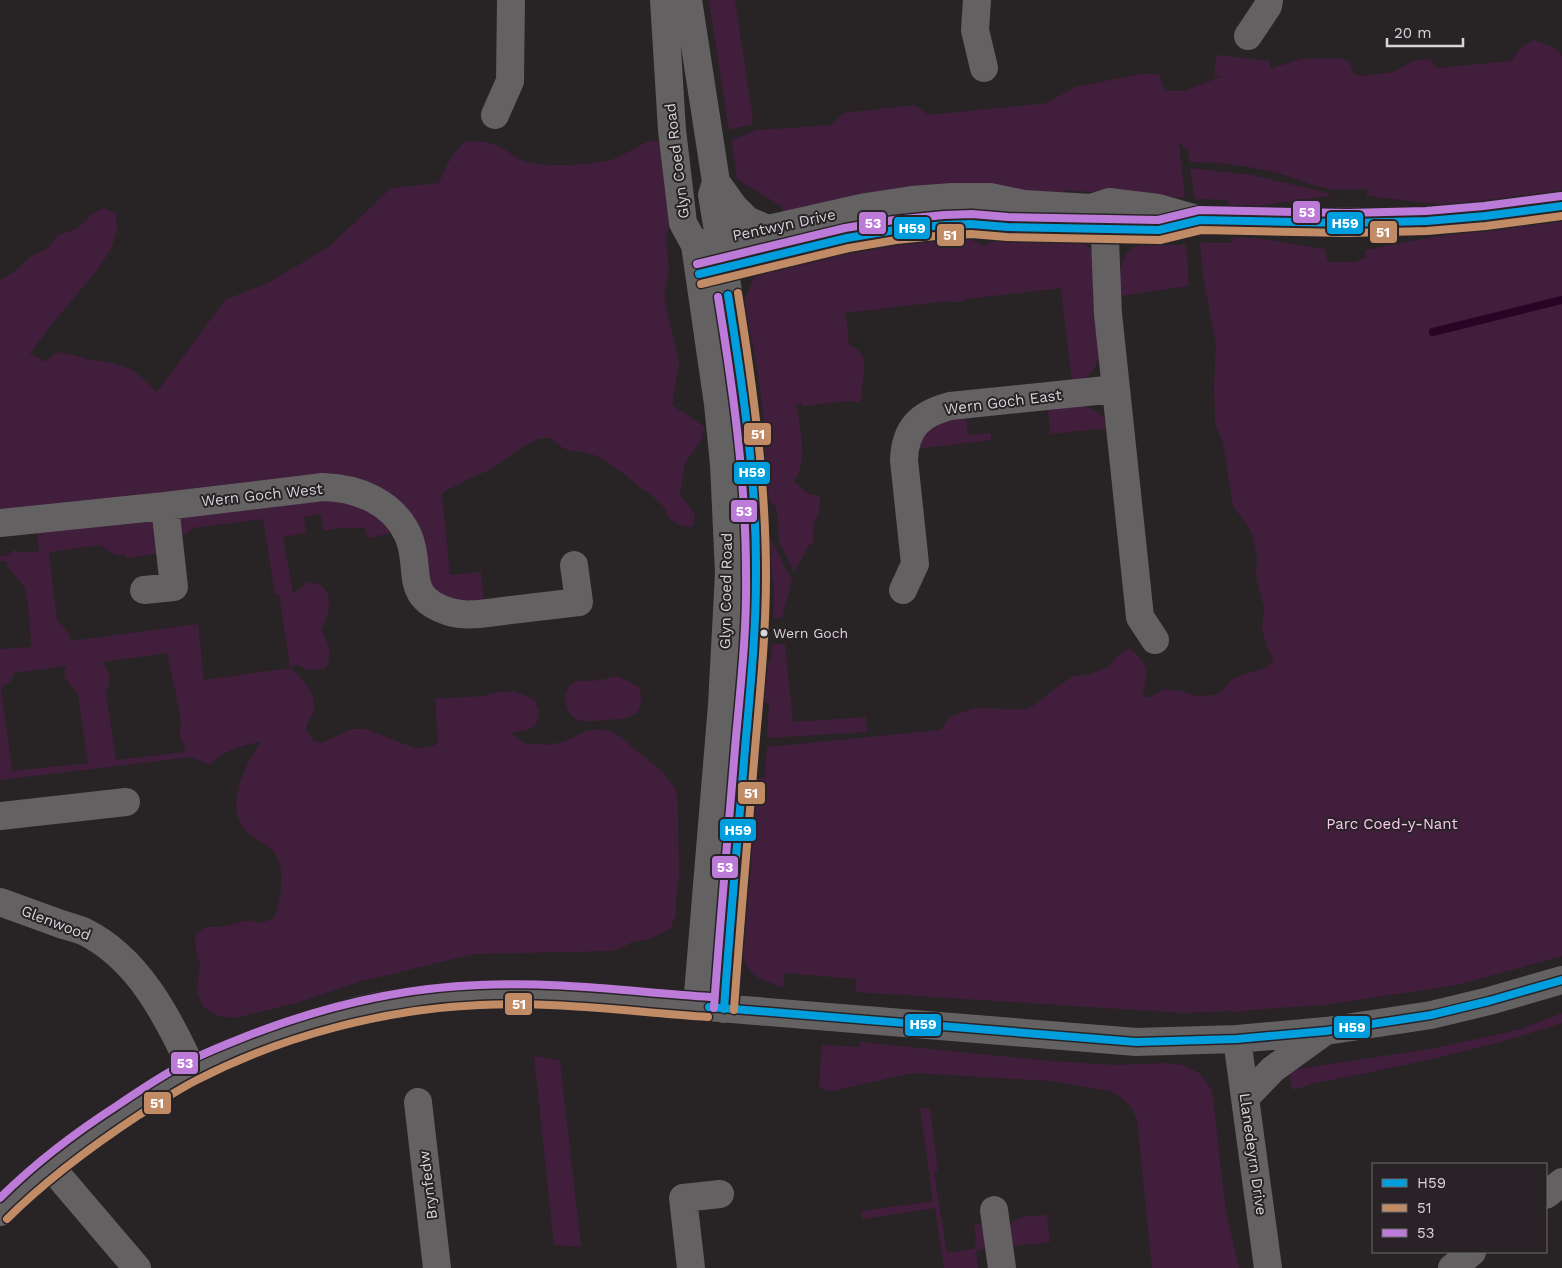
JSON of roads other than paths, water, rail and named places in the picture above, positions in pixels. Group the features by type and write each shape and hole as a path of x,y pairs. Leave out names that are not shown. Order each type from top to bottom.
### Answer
{"street":[{"path":"495,115 510,81 511,0"},
{"name":"Glyn Coed Road","path":"664,0 669,101 683,223 707,242"},
{"name":"Glyn Coed Road","path":"688,0 716,182 712,194 707,242 711,270 738,357 746,414 756,553 755,610 749,697 710,1008"},
{"path":"976,0 975,30 984,68"},
{"path":"1248,36 1268,6 1269,0"},
{"name":"Glyn Coed Road","path":"716,182 747,220 765,228"},
{"name":"Pentwyn Drive","path":"707,242 866,207 912,200 952,197 990,197 1094,219 1160,230 1200,220 1338,223 1427,221 1562,206"},
{"path":"1094,219 1105,239 1108,314 1140,617 1156,640"},
{"name":"Pentwyn Drive","path":"711,270 847,238 915,228 971,224 1007,228 1094,219"},
{"name":"Wern Goch East","path":"903,590 915,564 904,460 905,446 910,432 918,422 936,410 950,406 1116,389"},
{"name":"Wern Goch West","path":"0,523 323,487 341,487 357,491 372,498 398,520 408,536 418,589 426,601 452,613 485,613 578,602 574,565"},
{"path":"144,590 174,587 165,506"},
{"path":"0,816 126,802"},
{"name":"Glenwood","path":"0,902 83,931 101,942 123,960 154,996 175,1033 193,1071"},
{"path":"0,1212 50,1166 122,1114 193,1071 293,1029 346,1013 398,1002 512,994 561,995 1136,1042 1237,1039 1326,1031 1431,1015 1562,980"},
{"path":"1245,1098 1272,1069 1326,1031"},
{"name":"Llanedeyrn Drive","path":"1237,1039 1268,1268"},
{"name":"Brynfedw","path":"418,1102 438,1268"},
{"path":"50,1166 137,1268"},
{"path":"1547,1194 1562,1182"},
{"path":"691,1268 683,1198 720,1194"},
{"path":"994,1210 1002,1268"},
{"path":"1452,1268 1471,1253"}],"waterway":[{"path":"1433,332 1562,300"}],"place":[{"name":"Wern Goch","path":"764,633"}],"park label":[{"name":"Parc Coed-y-Nant","path":"1392,824"}]}
